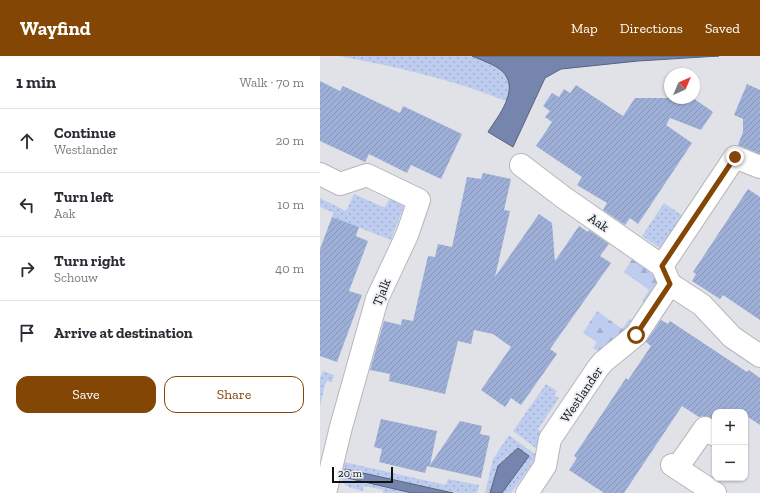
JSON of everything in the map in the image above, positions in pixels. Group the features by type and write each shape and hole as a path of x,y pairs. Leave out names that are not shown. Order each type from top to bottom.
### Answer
{"street":[{"name":"Westlander","path":"527,493 545,466 550,439 602,362 636,335 666,275 735,157 760,167"},
{"name":"Aak","path":"521,165 666,275"},
{"name":"Tjalk","path":"320,174 340,184 367,175 419,200 407,235 377,299 341,427 325,493"},
{"path":"666,275 702,305 732,337 760,356"},
{"path":"712,433 705,428 675,466 715,493 723,481"}],"green space":[{"path":"339,56 472,56 497,67 502,71 509,82 510,92 506,101 465,86 424,74"},
{"path":"354,194 383,207 385,207 391,196 405,203 391,240 332,217 334,213 320,207 320,198 346,211"},
{"path":"664,203 683,216 661,249 642,236"},
{"path":"636,253 661,280 645,304 642,301 649,290 624,272"},
{"path":"597,311 622,329 630,318 632,323 624,335 604,345 599,352 593,348 597,342 583,333"},
{"path":"323,371 334,375 332,382 326,381 320,406 320,378"},
{"path":"546,384 557,391 554,395 559,398 538,429 543,433 537,449 513,431"},
{"path":"509,435 536,455 535,459 511,493 502,493 529,456 518,448 498,466 490,493 485,493 493,459"},
{"path":"344,462 446,485 448,479 479,485 477,493 453,493 345,469 344,477 412,493 383,493 383,490 364,486 363,491 343,483 341,475"}],"shaded area":[{"path":"472,56 719,56 638,61 561,69 545,78 513,147 488,132 502,110 509,94 507,78 499,69"},
{"path":"518,448 529,456 502,493 490,493 498,466"},
{"path":"345,469 453,493 412,493 343,477"}],"building":[{"path":"320,81 340,91 343,86 400,113 403,106 462,134 441,179 411,165 407,173 369,154 365,162 320,141"},
{"path":"747,84 760,90 760,154 738,145 743,132 743,119 734,115"},
{"path":"576,85 623,116 635,98 664,98 664,104 700,103 713,112 701,130 670,118 666,125 692,143 638,224 630,218 625,225 603,210 607,203 577,185 582,177 536,146 552,122 545,117 550,111 543,106 552,93 559,97 564,89 570,93"},
{"path":"483,173 511,179 504,210 510,211 495,277 539,214 552,223 555,261 579,226 588,232 589,230 609,244 600,256 611,263 550,349 557,354 521,405 511,398 505,407 481,390 511,347 493,334 474,330 471,344 458,341 445,394 389,381 390,374 370,370 384,321 401,325 402,319 413,321 428,256 435,257 438,244 452,247 467,177 481,179"},
{"path":"748,189 760,197 760,320 723,295 720,299 692,281 696,274 693,272"},
{"path":"332,217 359,227 356,236 368,241 349,291 362,295 337,362 320,356 320,249"},
{"path":"661,320 668,324 670,321 747,372 749,370 760,378 760,425 748,417 748,409 712,409 712,419 706,416 699,417 682,406 624,493 604,493 569,470 577,458 574,456 626,378 628,380 651,346 646,342"},
{"path":"381,419 437,431 430,465 460,421 482,426 480,434 490,436 481,478 427,466 425,473 379,462 382,449 374,447"}],"route":[{"path":"636,335 670,284 662,266 735,157"}]}
